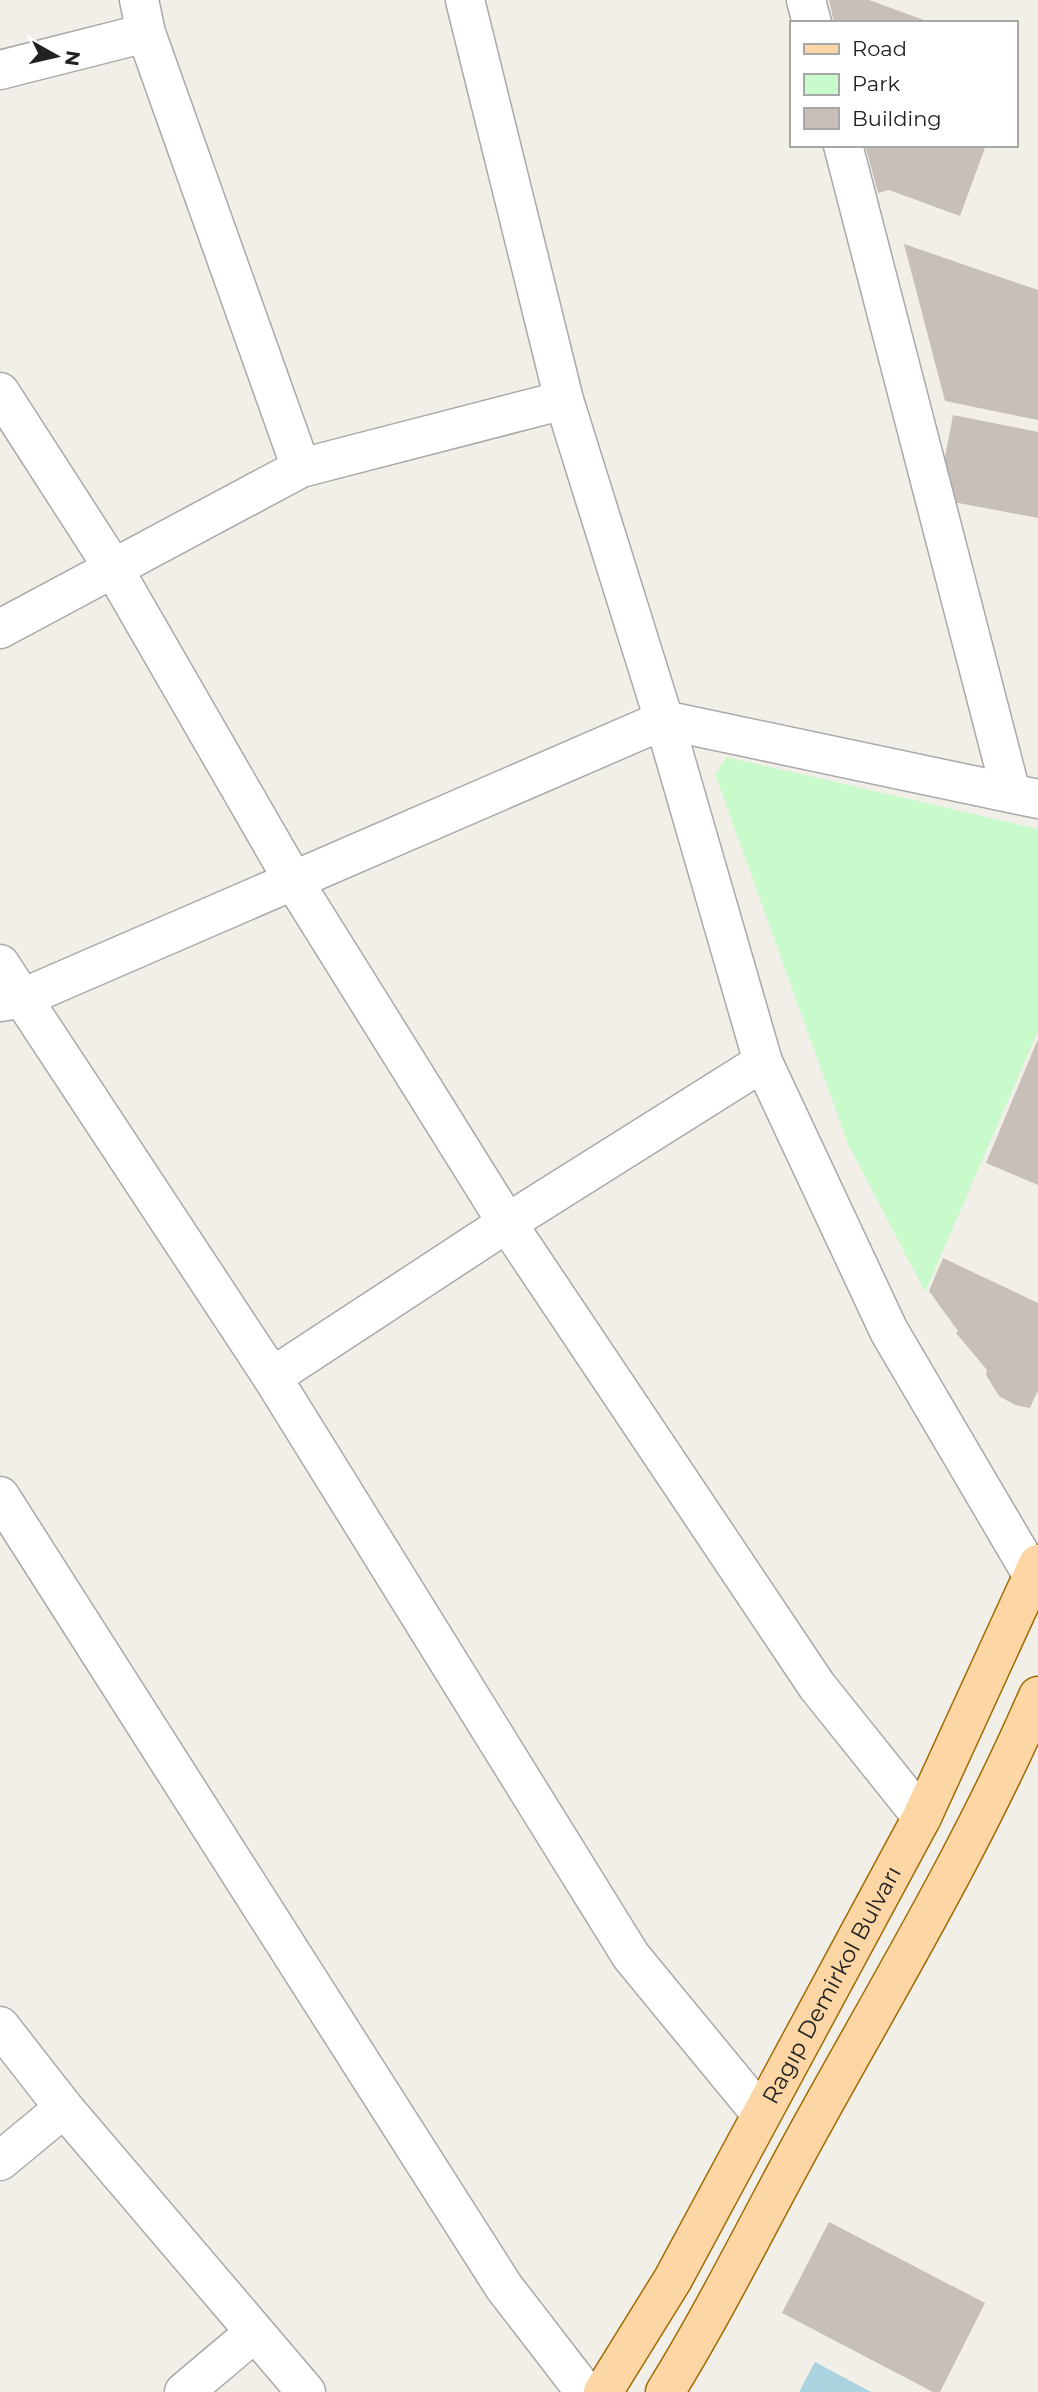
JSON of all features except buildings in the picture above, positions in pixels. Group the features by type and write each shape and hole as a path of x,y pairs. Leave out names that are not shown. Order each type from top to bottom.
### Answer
{"main road":[{"name":"Ragıp Demirkol Bulvarı","path":"603,2392 673,2279 922,1817 1036,1570"},
{"path":"665,2392 724,2293 804,2138 1033,1725"}],"street":[{"path":"465,0 564,400 664,720 763,1062 889,1331 1036,1570"},
{"path":"806,0 811,21"},
{"path":"0,70 142,16 301,468"},
{"path":"10,1000 664,720 1025,796 845,147"},
{"path":"0,392 112,566 293,880 507,1223 817,1685 922,1817"},
{"path":"0,629 112,566 301,468 564,400"},
{"path":"0,964 10,1000 272,1377 631,1956 761,2114"},
{"path":"272,1377 507,1223 763,1062"},
{"path":"0,1496 504,2287 584,2392"},
{"path":"0,2026 64,2108 306,2392"},
{"path":"0,2161 64,2108"},
{"path":"184,2392 254,2333"}],"green space":[{"path":"727,757 1038,829 1038,1031 925,1292 848,1144 715,774"}],"water":[{"path":"815,2362 871,2392 799,2392"}]}
